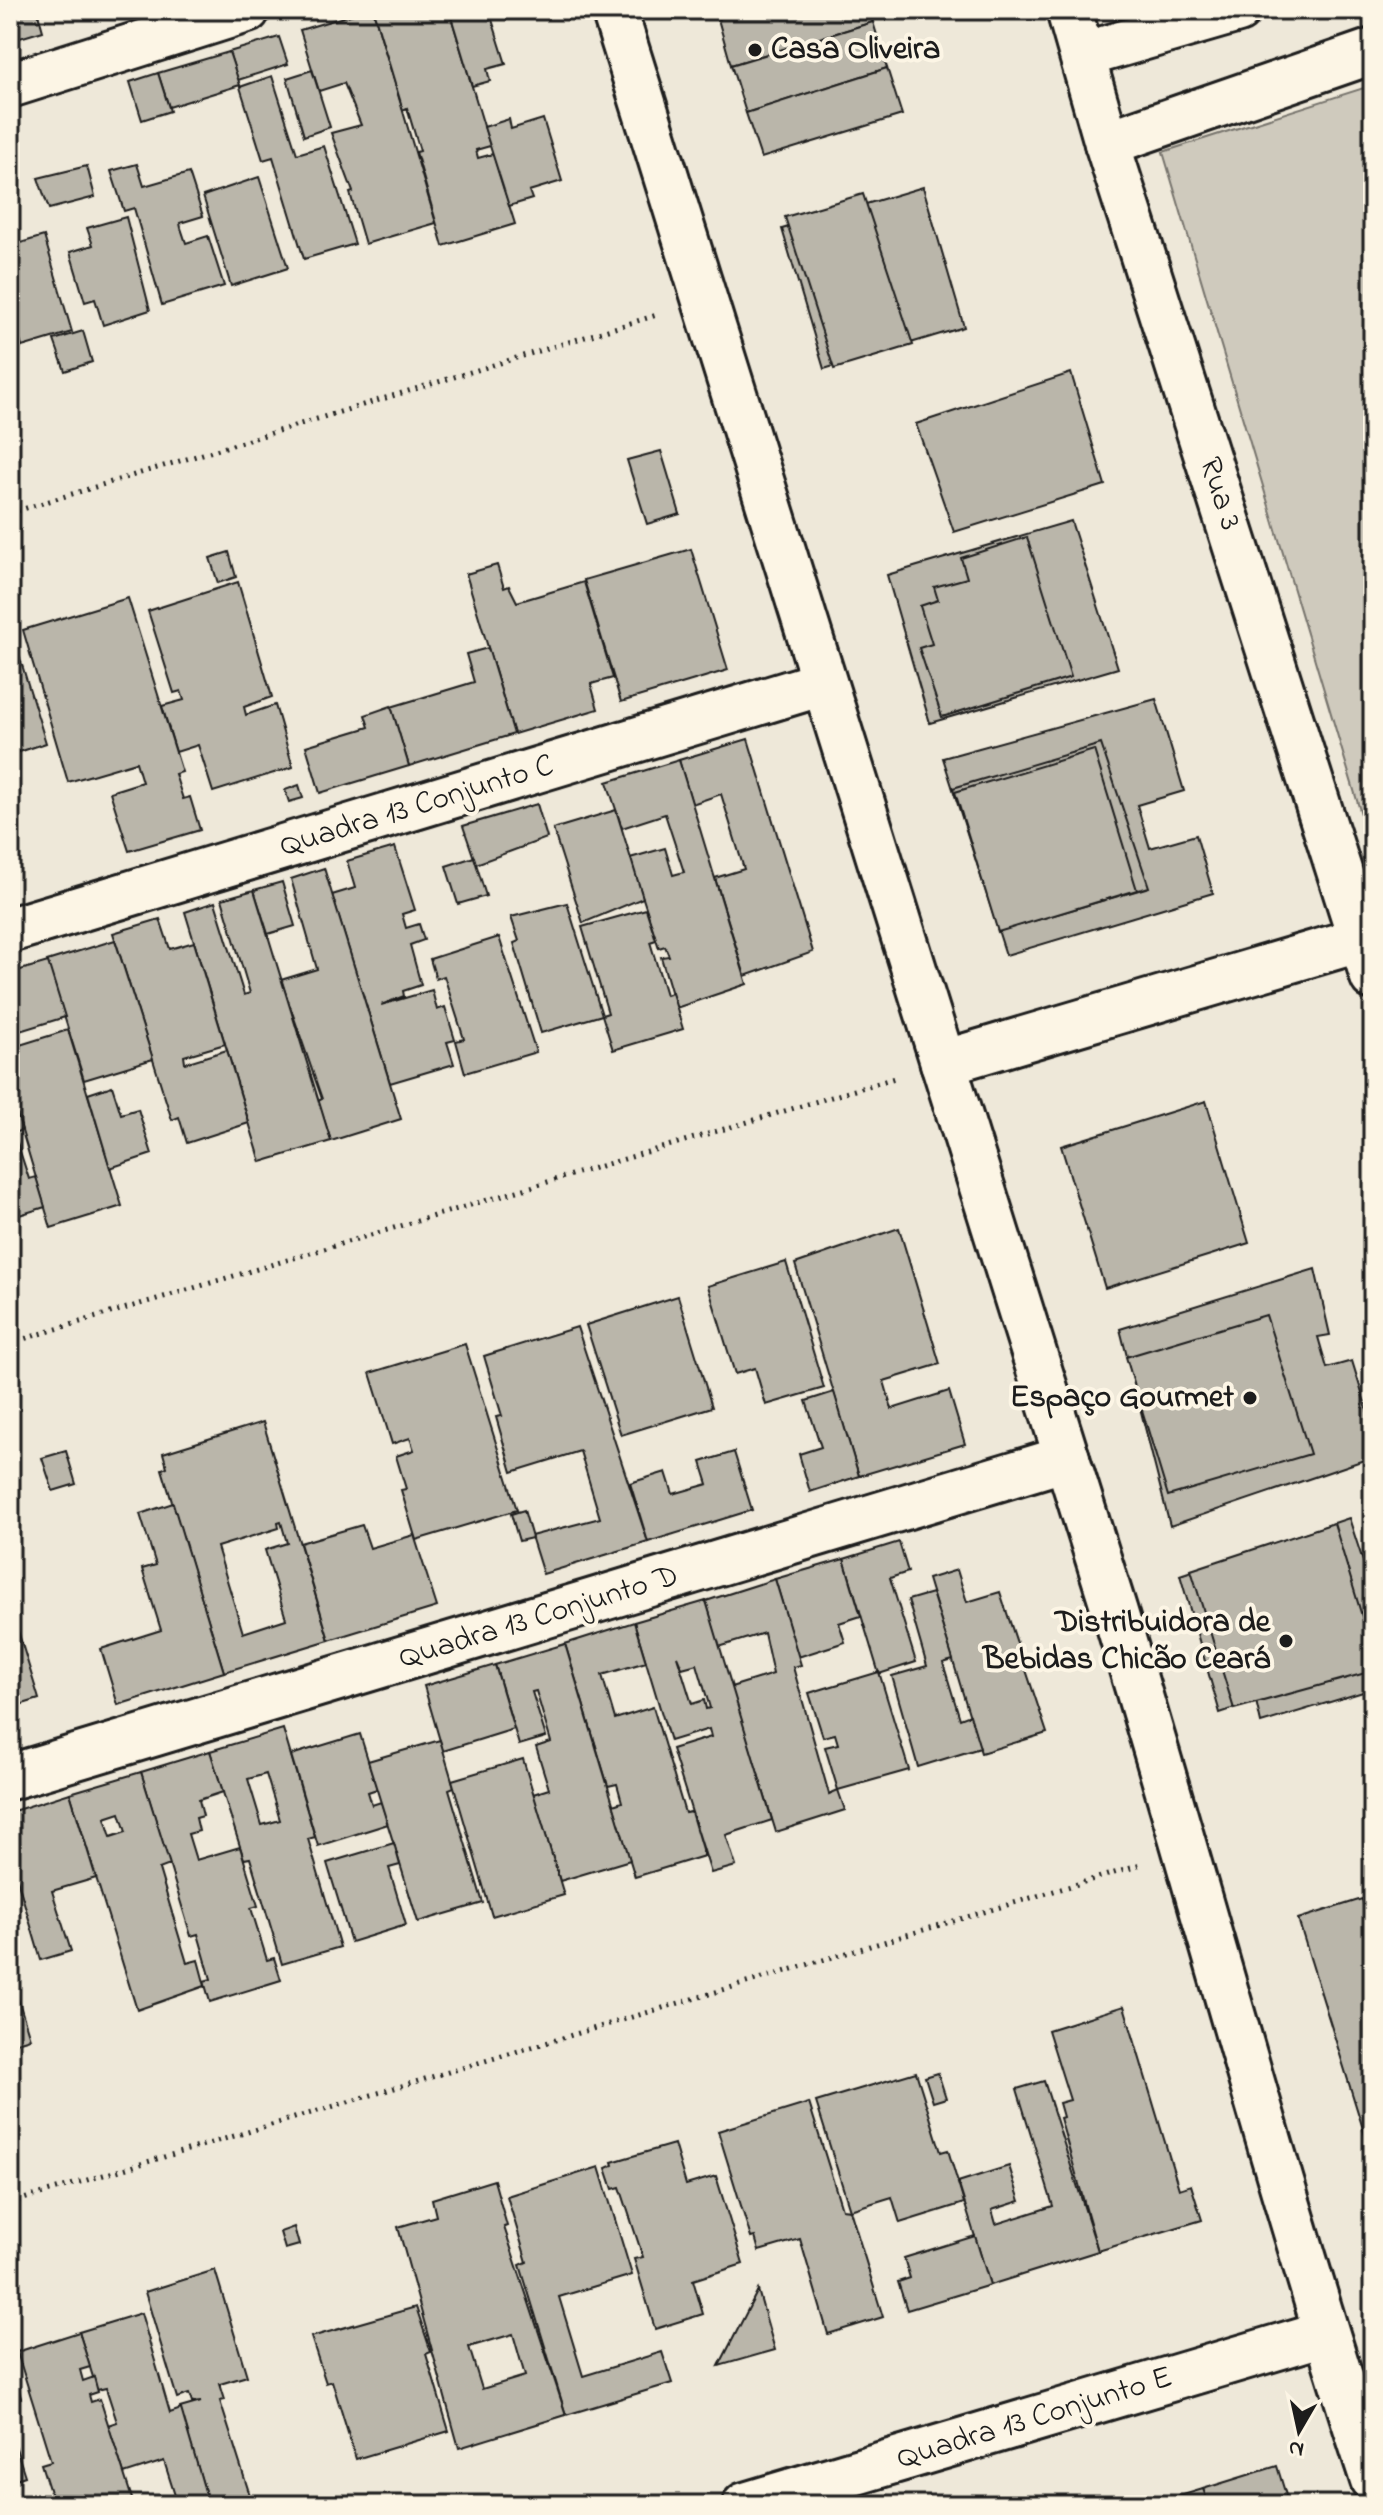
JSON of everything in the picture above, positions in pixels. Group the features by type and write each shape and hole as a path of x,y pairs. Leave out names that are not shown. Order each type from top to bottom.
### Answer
{"street":[{"path":"10,85 247,10"},
{"path":"614,10 1188,1851 1325,2333 1373,2480"},
{"name":"Rua 3","path":"1069,10 1107,143 1369,952"},
{"path":"1083,55 1238,10"},
{"path":"1107,143 1373,51"},
{"name":"Quadra 13 Conjunto C","path":"10,930 823,683"},
{"path":"943,1063 1369,952"},
{"name":"Quadra 13 Conjunto D","path":"10,1777 1067,1458"},
{"name":"Quadra 13 Conjunto E","path":"745,2505 1325,2333"}],"path":[{"path":"10,513 703,301"},
{"path":"10,1343 943,1063"},
{"path":"10,2203 1188,1851"}],"shaded area":[{"path":"1373,85 1373,854 1163,152"}],"building":[{"path":"10,10 37,10 43,31 10,41"},
{"path":"373,10 436,223 365,244 350,193 353,192 331,133 361,125 344,83 319,91 300,30"},
{"path":"373,10 449,10 490,146 476,150 478,158 493,154 515,224 443,246 416,152 420,151 407,108 403,110"},
{"path":"449,10 489,10 506,64 487,69 490,81 472,86"},
{"name":"Casa Oliveira","path":"747,10 869,10 873,22 731,65 718,19"},
{"path":"873,22 887,68 746,113 731,65"},
{"path":"279,37 288,64 238,80 229,52"},
{"path":"229,52 240,85 169,107 158,73"},
{"path":"887,68 902,115 761,158 746,113"},
{"path":"312,70 330,127 304,136 287,78"},
{"path":"158,73 170,111 142,120 130,82"},
{"path":"272,76 297,154 324,146 355,244 304,259 273,157 263,160 240,87"},
{"path":"509,119 511,129 543,119 562,181 529,191 532,199 509,206 484,127"},
{"path":"137,164 144,186 189,173 203,216 180,223 181,228 186,243 208,236 224,286 162,305 134,208 124,211 111,171"},
{"path":"87,166 95,197 49,209 38,178"},
{"path":"259,177 288,268 231,286 203,196"},
{"path":"923,187 964,327 824,369 782,229"},
{"path":"863,194 913,345 834,369 785,217"},
{"path":"126,217 150,310 103,325 95,299 85,302 70,252 93,245 87,228"},
{"path":"44,236 72,332 22,347 10,307 10,246"},
{"path":"83,331 92,362 65,371 54,340"},
{"path":"1071,373 1105,485 954,532 916,424"},
{"path":"661,451 680,514 647,524 627,460"},
{"path":"1071,521 1118,668 930,723 887,575"},
{"path":"1027,537 1071,677 942,717 919,648 932,644 920,606 938,600 934,587 967,578 961,558"},
{"path":"691,549 728,670 621,702 584,580"},
{"path":"229,552 236,577 218,583 210,558"},
{"path":"497,565 504,588 509,586 517,602 584,582 613,678 591,684 598,709 514,734 466,574"},
{"path":"238,582 272,697 244,707 246,715 275,705 293,767 213,792 198,745 176,752 162,706 184,700 181,691 174,693 148,611"},
{"path":"128,598 182,772 175,774 183,799 190,797 200,830 129,851 110,792 142,782 136,762 68,782 23,630"},
{"path":"488,648 514,734 409,766 391,707 474,682 466,654"},
{"path":"19,655 46,743 10,755 10,658"},
{"path":"1156,699 1184,791 1137,805 1150,848 1196,835 1213,893 1006,955 943,758"},
{"path":"391,706 409,766 320,793 306,746 369,727 365,715"},
{"path":"748,739 813,952 745,976 715,878 744,869 721,794 692,804 679,760"},
{"path":"1101,744 1149,887 999,931 953,788"},
{"path":"1094,750 1137,890 998,932 955,792"},
{"path":"679,760 747,984 676,1008 661,957 669,956 665,946 659,948 630,858 665,848 673,875 684,872 665,814 622,828 607,782"},
{"path":"299,785 303,798 289,802 285,790"},
{"path":"537,804 547,838 476,864 463,826"},
{"path":"616,810 643,898 583,923 553,829"},
{"path":"395,847 415,910 402,914 406,928 419,924 424,940 410,945 421,985 403,991 404,996 381,1005 432,990 437,1010 445,1007 455,1040 447,1042 454,1064 390,1083 332,895 355,888 347,861"},
{"path":"474,857 486,896 458,904 446,866"},
{"path":"324,868 401,1119 331,1141 318,1101 322,1099 281,980 317,969 291,879"},
{"path":"282,882 295,926 268,934 254,890"},
{"path":"254,890 331,1141 261,1162 185,912 215,902 244,995 250,993 222,899"},
{"path":"567,903 602,1015 541,1033 514,943 519,941 511,917"},
{"path":"646,909 656,940 650,942 666,995 672,993 683,1029 613,1050 602,1015 608,1013 582,927"},
{"path":"160,919 170,949 194,942 225,1044 184,1056 185,1063 227,1050 249,1123 187,1143 179,1117 172,1120 113,933"},
{"path":"499,937 536,1052 465,1073 456,1041 464,1039 444,976 436,979 430,959"},
{"path":"115,940 153,1059 84,1080 47,961"},
{"path":"48,962 65,1017 10,1034 10,973"},
{"path":"68,1030 122,1206 51,1228 10,1091 10,1048"},
{"path":"112,1086 121,1114 138,1109 152,1154 110,1168 88,1094"},
{"path":"10,1091 22,1130 14,1133 29,1179 36,1177 45,1207 10,1218"},
{"path":"1206,1101 1249,1243 1105,1288 1061,1146"},
{"path":"899,1228 940,1364 884,1381 892,1409 949,1391 965,1444 859,1476 795,1264"},
{"path":"786,1262 824,1388 766,1405 755,1368 735,1374 708,1286"},
{"name":"Espaço Gourmet","path":"1315,1269 1330,1335 1318,1337 1327,1368 1352,1361 1373,1429 1373,1457 1170,1526 1120,1329"},
{"path":"678,1296 712,1407 621,1435 586,1325"},
{"path":"1266,1315 1310,1454 1168,1496 1126,1357"},
{"path":"577,1327 648,1542 543,1574 531,1536 600,1518 580,1451 512,1472 496,1417 502,1416 484,1356"},
{"path":"465,1344 517,1510 416,1540 401,1490 406,1489 396,1456 414,1450 410,1438 392,1444 370,1373"},
{"path":"834,1392 859,1476 810,1492 799,1454 821,1447 806,1401"},
{"path":"263,1422 329,1640 224,1672 162,1469 167,1467 163,1453","holes":["281,1522 287,1543 265,1550 286,1619 243,1633 217,1547 279,1528 278,1523"]},
{"path":"66,1451 76,1484 53,1491 42,1458"},
{"path":"734,1452 752,1510 648,1542 630,1483 666,1472 673,1494 708,1484 701,1462"},
{"path":"173,1503 224,1672 118,1705 101,1649 161,1630 142,1569 156,1565 140,1514"},
{"path":"524,1510 532,1538 519,1541 511,1514"},
{"name":"Distribuidora de Bebidas Chicão Ceará","path":"1349,1518 1373,1592 1373,1689 1261,1723 1256,1701 1220,1713 1180,1575"},
{"name":"Distribuidora de Bebidas Chicão Ceará","path":"1334,1523 1373,1653 1373,1671 1234,1709 1191,1570"},
{"path":"362,1525 370,1548 414,1535 437,1607 329,1640 300,1543"},
{"path":"899,1542 908,1572 890,1578 916,1662 879,1674 844,1559"},
{"path":"844,1559 861,1616 839,1623 845,1642 798,1657 775,1579"},
{"path":"957,1570 967,1602 1000,1592 1047,1733 981,1753 928,1579"},
{"path":"775,1579 801,1665 793,1667 829,1794 838,1790 845,1810 776,1832 731,1687 773,1674 764,1633 719,1647 706,1601"},
{"path":"932,1593 953,1660 943,1663 960,1719 970,1715 980,1748 918,1767 892,1676 927,1666 908,1600"},
{"path":"706,1601 772,1820 726,1835 736,1866 711,1873 672,1749 711,1737 709,1729 670,1741 634,1622","holes":["677,1656 682,1668 697,1664 710,1708 706,1709 704,1700 692,1704"]},
{"path":"10,1605 39,1699 10,1708"},
{"path":"634,1622 646,1662 602,1675 615,1719 653,1707 685,1813 691,1812 704,1856 635,1877 613,1805 622,1802 617,1784 608,1786 565,1644"},
{"path":"565,1644 630,1860 560,1881 533,1794 549,1789 536,1747 551,1742 536,1691 532,1692 546,1737 519,1745 495,1665"},
{"path":"495,1665 514,1729 443,1751 424,1686"},
{"path":"879,1672 909,1770 838,1790 825,1747 838,1744 835,1734 823,1737 809,1693"},
{"path":"283,1729 315,1837 308,1839 340,1947 282,1964 250,1858 244,1859 210,1751","holes":["266,1774 280,1820 262,1825 248,1779"]},
{"path":"360,1734 377,1789 368,1792 372,1805 381,1802 388,1824 318,1846 291,1755"},
{"path":"440,1740 454,1787 449,1789 483,1903 418,1922 368,1761"},
{"path":"210,1751 223,1792 199,1800 203,1816 196,1818 199,1831 188,1834 196,1860 240,1847 258,1906 251,1908 267,1960 274,1958 281,1980 210,2002 204,1981 211,1979 198,1934 191,1936 141,1772"},
{"path":"523,1759 564,1895 492,1916 452,1780"},
{"path":"141,1772 170,1865 159,1869 187,1963 198,1960 205,1986 137,2010 70,1793","holes":["120,1813 126,1832 111,1837 105,1818"]},
{"path":"70,1793 96,1878 52,1891 71,1951 41,1960 10,1855 10,1812"},
{"path":"394,1843 400,1865 389,1868 406,1925 351,1942 327,1863"},
{"path":"1362,1899 1373,1933 1373,2161 1298,1919"},
{"path":"10,1972 30,2038 10,2044"},
{"path":"1124,2006 1179,2189 1191,2185 1202,2220 1098,2251 1060,2118 1063,2117 1059,2103 1070,2100 1048,2030"},
{"path":"916,2072 941,2152 948,2150 964,2203 900,2223 892,2197 850,2210 816,2102"},
{"path":"938,2073 946,2098 933,2102 925,2077"},
{"path":"1044,2081 1098,2251 990,2285 958,2182 1009,2166 1020,2201 992,2210 996,2224 1053,2206 1017,2089"},
{"path":"809,2103 842,2209 850,2210 883,2317 828,2334 800,2239 759,2251 755,2237 751,2238 718,2131"},
{"path":"674,2144 686,2185 716,2176 743,2264 693,2280 703,2314 655,2329 634,2259 643,2257 620,2187 613,2189 606,2168 613,2165 612,2162"},
{"path":"599,2167 632,2275 559,2297 583,2376 662,2352 672,2383 566,2415 520,2265 527,2262 507,2196"},
{"path":"494,2180 507,2226 504,2227 566,2415 459,2448 398,2227 436,2216 432,2199","holes":["513,2334 525,2376 482,2389 469,2347"]},
{"path":"294,2227 299,2245 285,2249 280,2232"},
{"path":"975,2236 990,2285 907,2310 898,2282 910,2278 904,2258"},
{"path":"215,2270 247,2376 220,2384 225,2400 220,2401 253,2505 209,2505 180,2408 201,2402 192,2403 189,2394 177,2398 145,2292"},
{"path":"758,2290 775,2350 719,2366"},
{"path":"416,2307 431,2352 426,2354 449,2431 356,2459 332,2381 326,2383 311,2337"},
{"path":"141,2313 170,2413 181,2409 209,2505 178,2505 164,2461 124,2474 108,2425 117,2422 106,2388 97,2390 79,2332"},
{"path":"79,2332 90,2367 80,2370 83,2381 94,2377 98,2392 89,2395 91,2402 100,2399 134,2505 94,2505 100,2503 98,2498 75,2505 54,2505 41,2464 51,2461 17,2352"},
{"path":"10,2359 21,2398 10,2402"},
{"path":"10,2429 25,2476 10,2481"},
{"path":"1277,2466 1289,2505 1259,2505 1257,2500 1240,2505 1209,2505 1203,2489"},
{"path":"1203,2489 1209,2505 1150,2505"}],"place":[{"name":"Casa Oliveira","path":"755,50"},
{"name":"Espaço Gourmet","path":"1250,1398"},
{"name":"Distribuidora de Bebidas Chicão Ceará","path":"1286,1641"}]}
